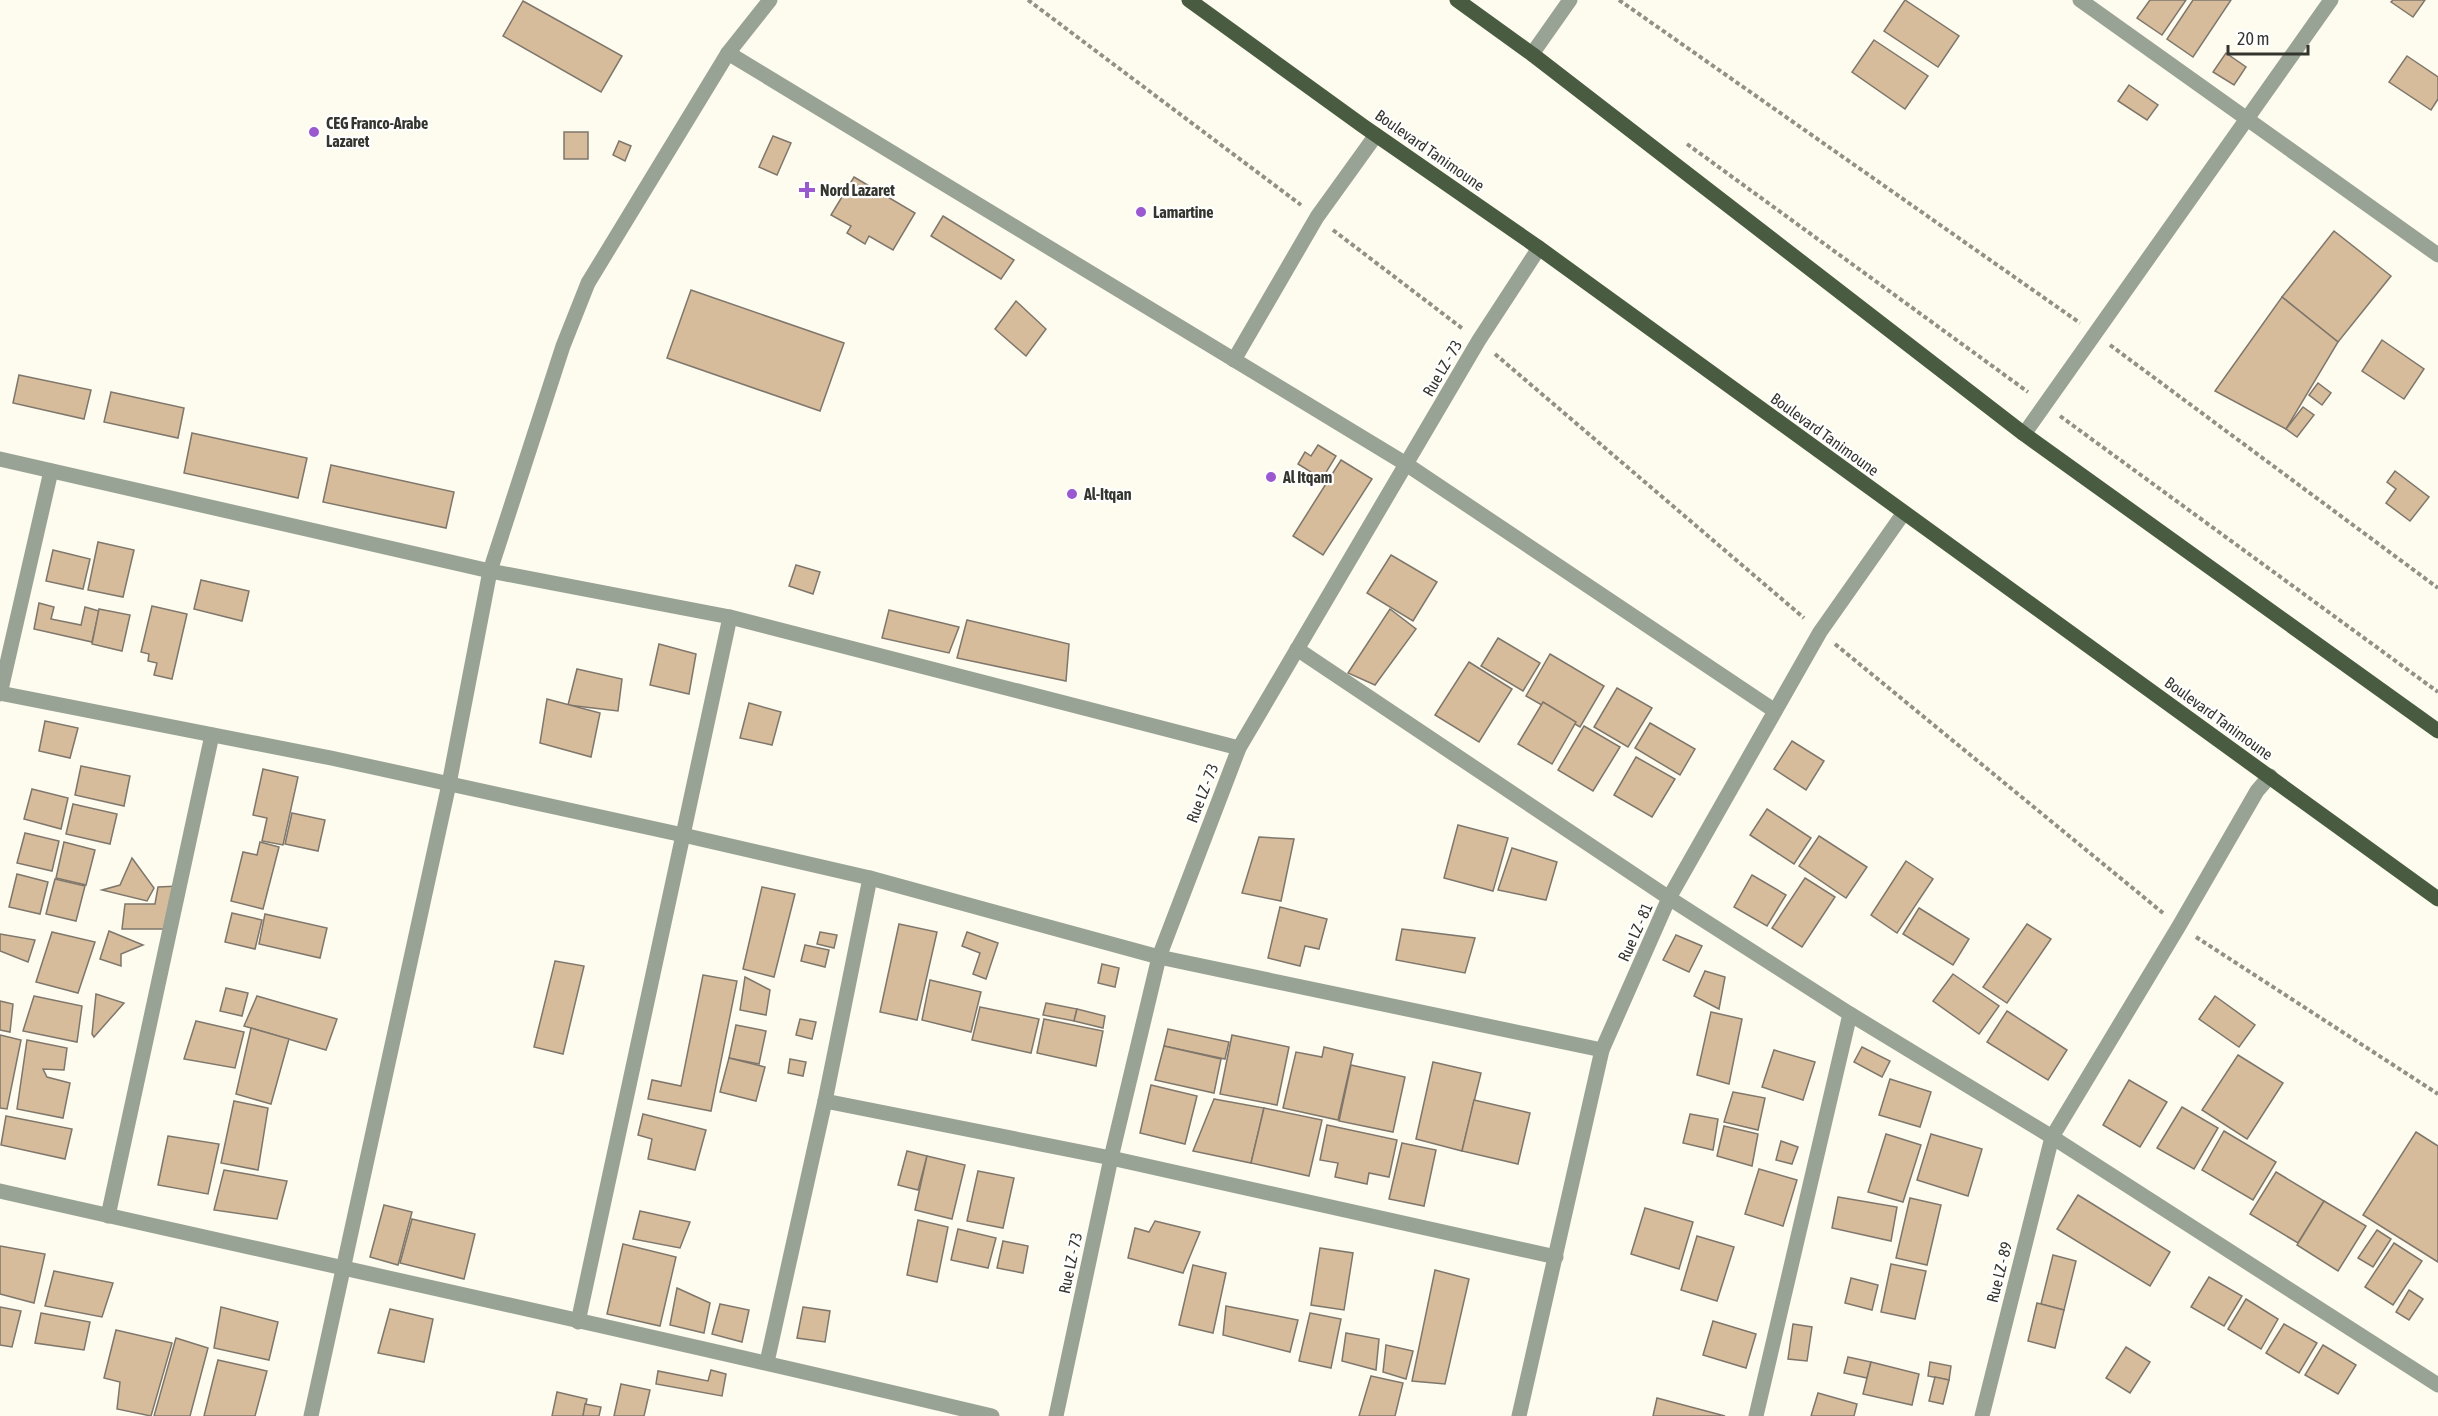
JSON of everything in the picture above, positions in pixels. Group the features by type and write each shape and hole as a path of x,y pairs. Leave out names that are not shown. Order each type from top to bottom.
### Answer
{"main road":[{"name":"Boulevard Tanimoune","path":"1189,0 1376,135 1539,248 1903,514 2438,899"},
{"path":"1457,0 1532,54 2024,434 2438,731"}],"street":[{"path":"311,1416 449,784 490,571 563,346 588,283 728,53 770,0"},
{"path":"1532,54 1570,0"},
{"path":"2080,0 2438,255"},
{"path":"2024,434 2331,0"},
{"path":"728,53 1406,464 1775,711"},
{"path":"1233,360 1317,217 1376,135"},
{"name":"Rue LZ - 73","path":"1056,1416 1111,1158 1159,957 1239,748 1479,340 1539,248"},
{"path":"0,459 490,571 730,617 1239,748"},
{"path":"51,471 0,693 449,784 683,835 870,878 1159,957 1602,1050"},
{"name":"Rue LZ - 81","path":"1519,1416 1602,1050 1669,898 1820,632 1903,514"},
{"path":"578,1322 730,617"},
{"path":"1297,649 1669,898 1850,1014 2052,1137 2438,1385"},
{"path":"108,1216 212,735"},
{"name":"Rue LZ - 89","path":"1982,1416 2052,1137 2179,926 2252,798 2270,776"},
{"path":"768,1362 825,1101 870,878"},
{"path":"1756,1416 1850,1014"},
{"path":"825,1101 1111,1158 1556,1257"},
{"path":"0,1191 578,1322 768,1362 992,1416"}],"path":[{"path":"1029,0 1479,340 1820,632 2179,926 2438,1094"},
{"path":"1618,0 2095,333 2438,588"},
{"path":"1678,138 2438,692"}],"building":[{"path":"1905,0 1959,36 1938,67 1884,31"},
{"path":"2150,0 2186,0 2162,35 2137,18"},
{"path":"2193,0 2231,0 2193,57 2167,39"},
{"path":"2393,0 2425,0 2413,17 2391,2"},
{"path":"523,1 622,56 601,92 503,36"},
{"path":"1874,40 1928,76 1905,109 1852,72"},
{"path":"2226,53 2246,67 2234,85 2213,72"},
{"path":"2407,56 2438,77 2438,99 2431,110 2389,82"},
{"path":"2129,85 2158,105 2147,120 2118,101"},
{"path":"564,132 588,132 588,159 564,159"},
{"path":"773,136 791,143 777,175 759,167"},
{"path":"619,141 631,146 625,161 613,155"},
{"path":"854,177 915,213 893,250 869,236 865,244 847,233 851,226 831,215"},
{"path":"943,216 1014,260 1001,279 931,236"},
{"path":"2334,231 2391,276 2338,342 2282,297"},
{"path":"691,290 844,343 820,411 667,358"},
{"path":"2282,297 2338,342 2286,429 2215,391"},
{"path":"1016,301 1046,329 1026,356 995,329"},
{"path":"2382,340 2424,369 2404,399 2362,371"},
{"path":"19,375 91,390 84,419 13,403"},
{"path":"2318,383 2331,393 2322,405 2309,395"},
{"path":"111,392 184,408 178,438 104,422"},
{"path":"2303,407 2314,415 2297,437 2286,429"},
{"path":"192,433 307,458 298,498 184,473"},
{"path":"1318,445 1336,456 1322,479 1298,464 1305,452 1311,456"},
{"path":"1341,460 1372,479 1323,555 1293,536"},
{"path":"331,465 454,492 446,528 323,502"},
{"path":"2395,471 2429,497 2410,521 2386,503 2396,489 2387,482"},
{"path":"98,542 134,550 123,597 88,590"},
{"path":"53,550 90,559 83,589 46,581"},
{"path":"1391,555 1437,582 1413,621 1367,593"},
{"path":"796,565 820,572 813,594 789,586"},
{"path":"201,580 249,591 242,621 194,609"},
{"path":"39,603 54,607 51,619 81,625 85,607 99,611 92,642 34,629"},
{"path":"152,606 187,614 172,679 154,675 157,663 148,661 149,654 141,652"},
{"path":"99,609 130,615 122,651 92,644"},
{"path":"1390,609 1416,629 1375,685 1348,673"},
{"path":"889,610 959,627 949,653 882,638"},
{"path":"967,620 1069,644 1066,681 957,658"},
{"path":"1498,638 1540,663 1523,691 1481,666"},
{"path":"659,644 696,654 689,694 650,685"},
{"path":"1550,654 1604,686 1580,727 1526,696"},
{"path":"1469,662 1512,689 1479,742 1435,715"},
{"path":"577,669 622,679 618,711 568,705"},
{"path":"1617,688 1652,708 1628,747 1594,727"},
{"path":"547,699 600,713 591,757 540,743"},
{"path":"1543,702 1576,722 1552,764 1518,744"},
{"path":"749,703 781,712 772,745 740,738"},
{"path":"45,721 78,728 70,758 39,751"},
{"path":"1650,723 1695,749 1680,775 1635,748"},
{"path":"1584,726 1620,747 1593,791 1558,770"},
{"path":"1792,741 1824,761 1806,790 1774,769"},
{"path":"1636,757 1675,779 1652,817 1614,795"},
{"path":"81,766 130,776 124,806 75,795"},
{"path":"263,769 298,777 283,845 262,841 267,818 253,815"},
{"path":"32,789 68,798 61,829 24,819"},
{"path":"73,804 117,814 110,844 66,834"},
{"path":"1767,809 1811,838 1794,864 1750,835"},
{"path":"292,813 325,820 318,851 285,844"},
{"path":"1458,825 1508,838 1493,891 1444,878"},
{"path":"25,833 59,841 52,871 17,863"},
{"path":"1819,836 1867,867 1846,898 1799,866"},
{"path":"1259,837 1294,839 1281,901 1242,893"},
{"path":"64,842 95,850 86,885 56,878"},
{"path":"260,842 279,847 263,909 231,901 243,852 257,855"},
{"path":"1512,848 1557,862 1546,900 1498,890"},
{"path":"132,858 154,888 147,901 102,890 120,885"},
{"path":"1906,861 1933,879 1897,933 1871,915"},
{"path":"17,874 48,882 40,914 9,907"},
{"path":"1752,875 1786,895 1767,926 1734,907"},
{"path":"1805,878 1835,897 1802,947 1772,928"},
{"path":"55,879 85,886 76,921 46,914"},
{"path":"179,886 167,929 122,929 125,904 155,904 158,887"},
{"path":"762,887 795,894 774,977 743,969"},
{"path":"1280,907 1327,919 1319,949 1305,946 1300,966 1268,958"},
{"path":"1919,908 1969,939 1953,965 1903,934"},
{"path":"232,913 262,920 255,949 225,942"},
{"path":"265,914 327,928 320,958 259,944"},
{"path":"899,924 937,932 917,1020 880,1012"},
{"path":"2027,924 2051,939 2007,1003 1983,987"},
{"path":"1402,929 1475,938 1465,973 1396,960"},
{"path":"109,931 143,945 121,954 121,966 100,959"},
{"path":"52,932 95,942 78,993 36,982"},
{"path":"820,932 837,935 834,948 817,944"},
{"path":"967,932 998,943 986,979 973,974 980,953 962,946"},
{"path":"0,934 35,940 28,962 0,951"},
{"path":"1676,935 1702,946 1689,972 1663,960"},
{"path":"805,945 829,950 825,967 801,961"},
{"path":"555,961 584,966 563,1054 534,1047"},
{"path":"1102,964 1119,968 1115,987 1098,983"},
{"path":"1705,971 1725,977 1719,1009 1694,996"},
{"path":"1953,974 1999,1006 1979,1034 1933,1001"},
{"path":"703,975 737,981 711,1111 648,1099 652,1080 681,1086"},
{"path":"745,977 770,990 766,1015 740,1010"},
{"path":"930,980 981,992 971,1032 922,1020"},
{"path":"226,988 248,993 242,1016 220,1011"},
{"path":"96,994 124,1003 94,1037 92,1034"},
{"path":"34,996 82,1006 77,1042 23,1031"},
{"path":"257,996 337,1019 326,1050 244,1026"},
{"path":"2215,996 2255,1025 2239,1047 2199,1019"},
{"path":"0,1001 13,1004 10,1032 0,1030"},
{"path":"1046,1003 1077,1009 1074,1021 1043,1015"},
{"path":"980,1007 1039,1019 1031,1053 972,1040"},
{"path":"1077,1009 1105,1016 1103,1028 1074,1021"},
{"path":"2007,1011 2067,1050 2048,1080 1987,1042"},
{"path":"1711,1012 1742,1019 1729,1084 1697,1075"},
{"path":"800,1019 816,1022 812,1039 796,1035"},
{"path":"1044,1019 1103,1031 1096,1066 1037,1053"},
{"path":"196,1021 244,1032 235,1068 184,1059"},
{"path":"736,1025 766,1031 759,1064 729,1058"},
{"path":"251,1028 289,1039 271,1104 236,1094"},
{"path":"1168,1029 1229,1042 1225,1059 1164,1046"},
{"path":"0,1035 21,1040 7,1109 0,1108"},
{"path":"1232,1035 1289,1047 1277,1105 1220,1094"},
{"path":"27,1040 67,1048 64,1070 43,1069 47,1077 70,1083 63,1118 17,1109"},
{"path":"1164,1046 1221,1059 1214,1093 1155,1080"},
{"path":"1324,1047 1353,1054 1338,1120 1283,1108 1296,1052 1322,1057"},
{"path":"1862,1047 1890,1061 1882,1077 1854,1062"},
{"path":"1774,1050 1815,1062 1803,1100 1762,1087"},
{"path":"2238,1055 2283,1083 2247,1139 2202,1110"},
{"path":"729,1058 765,1067 756,1101 720,1092"},
{"path":"790,1059 806,1062 803,1076 788,1073"},
{"path":"1433,1062 1481,1073 1462,1151 1416,1139"},
{"path":"1351,1065 1405,1077 1393,1132 1339,1121"},
{"path":"1890,1079 1931,1092 1920,1127 1879,1115"},
{"path":"2129,1080 2167,1102 2140,1147 2103,1125"},
{"path":"1151,1085 1197,1096 1185,1144 1140,1133"},
{"path":"1733,1092 1765,1098 1758,1130 1724,1122"},
{"path":"1214,1099 1264,1108 1251,1163 1193,1151"},
{"path":"1474,1100 1530,1113 1518,1164 1462,1151"},
{"path":"234,1101 268,1108 258,1170 221,1163"},
{"path":"2182,1107 2218,1128 2194,1169 2157,1148"},
{"path":"1264,1108 1322,1120 1309,1176 1251,1163"},
{"path":"643,1114 706,1130 695,1170 648,1159 652,1139 638,1135"},
{"path":"1690,1114 1718,1119 1713,1150 1683,1143"},
{"path":"6,1116 72,1129 65,1159 1,1145"},
{"path":"1327,1125 1397,1140 1389,1177 1369,1173 1367,1184 1335,1177 1338,1163 1320,1160"},
{"path":"1724,1126 1758,1134 1752,1166 1717,1156"},
{"path":"2224,1131 2276,1162 2253,1200 2202,1170"},
{"path":"2416,1132 2438,1146 2438,1262 2363,1215"},
{"path":"1886,1134 1921,1145 1903,1202 1868,1192"},
{"path":"1931,1134 1982,1149 1968,1196 1917,1180"},
{"path":"168,1136 219,1144 208,1194 158,1185"},
{"path":"1781,1141 1798,1147 1792,1164 1776,1160"},
{"path":"1402,1143 1436,1150 1424,1206 1389,1199"},
{"path":"907,1151 927,1156 918,1190 898,1185"},
{"path":"927,1156 965,1165 952,1219 915,1210"},
{"path":"1759,1169 1797,1180 1783,1226 1745,1214"},
{"path":"224,1170 287,1181 277,1219 214,1210"},
{"path":"978,1171 1014,1178 1003,1228 967,1221"},
{"path":"2276,1172 2324,1201 2298,1243 2250,1214"},
{"path":"2078,1195 2170,1252 2150,1286 2057,1229"},
{"path":"1838,1197 1897,1207 1891,1241 1832,1228"},
{"path":"1910,1198 1941,1205 1927,1265 1896,1258"},
{"path":"2324,1201 2366,1226 2338,1271 2297,1245"},
{"path":"384,1205 412,1212 398,1265 370,1257"},
{"path":"1645,1208 1693,1222 1679,1269 1631,1254"},
{"path":"640,1211 690,1222 680,1248 633,1239"},
{"path":"412,1219 475,1234 464,1279 400,1263"},
{"path":"918,1220 948,1227 937,1282 907,1275"},
{"path":"1155,1221 1200,1232 1183,1273 1128,1258 1135,1228 1149,1232"},
{"path":"958,1229 996,1238 988,1268 951,1260"},
{"path":"2377,1230 2391,1239 2373,1267 2358,1258"},
{"path":"1697,1236 1734,1247 1717,1301 1681,1290"},
{"path":"1003,1241 1028,1246 1023,1273 997,1268"},
{"path":"2394,1243 2422,1261 2393,1305 2365,1287"},
{"path":"623,1244 676,1257 660,1326 607,1314"},
{"path":"0,1246 45,1254 34,1303 0,1294"},
{"path":"1320,1248 1353,1253 1344,1310 1311,1305"},
{"path":"2053,1255 2076,1261 2064,1310 2041,1304"},
{"path":"1891,1264 1926,1271 1915,1319 1881,1312"},
{"path":"1193,1265 1226,1273 1213,1333 1179,1325"},
{"path":"1435,1270 1469,1279 1445,1384 1412,1381"},
{"path":"54,1271 113,1283 102,1317 45,1306"},
{"path":"2209,1277 2242,1296 2224,1326 2191,1307"},
{"path":"1851,1278 1878,1285 1872,1310 1845,1303"},
{"path":"677,1288 710,1303 704,1333 670,1325"},
{"path":"2409,1290 2423,1299 2409,1320 2396,1312"},
{"path":"2246,1299 2278,1319 2261,1349 2228,1329"},
{"path":"2037,1303 2064,1310 2055,1348 2028,1341"},
{"path":"720,1304 749,1310 742,1342 712,1334"},
{"path":"1226,1306 1298,1320 1290,1352 1223,1335"},
{"path":"0,1307 21,1311 12,1347 0,1345"},
{"path":"221,1307 278,1322 269,1360 214,1348"},
{"path":"803,1307 830,1311 825,1342 797,1338"},
{"path":"390,1309 433,1319 424,1362 378,1353"},
{"path":"41,1313 90,1322 84,1350 35,1343"},
{"path":"1310,1313 1341,1319 1331,1368 1299,1361"},
{"path":"1713,1321 1756,1334 1746,1368 1703,1355"},
{"path":"1793,1324 1812,1327 1807,1361 1788,1359"},
{"path":"2284,1324 2317,1343 2299,1373 2266,1353"},
{"path":"116,1330 172,1343 151,1416 117,1409 120,1382 104,1378"},
{"path":"1346,1333 1379,1339 1376,1370 1342,1361"},
{"path":"176,1338 208,1348 190,1416 154,1416"},
{"path":"1386,1345 1413,1351 1406,1379 1383,1372"},
{"path":"2323,1345 2356,1365 2338,1394 2305,1375"},
{"path":"2126,1347 2150,1362 2130,1393 2106,1378"},
{"path":"1848,1357 1871,1362 1867,1378 1844,1373"},
{"path":"218,1360 267,1371 255,1416 204,1416"},
{"path":"1871,1362 1919,1374 1912,1405 1863,1394"},
{"path":"1930,1362 1951,1366 1949,1380 1928,1376"},
{"path":"711,1370 726,1374 722,1396 656,1384 658,1371 708,1381"},
{"path":"1371,1376 1403,1383 1395,1416 1359,1416"},
{"path":"1935,1377 1949,1380 1943,1404 1929,1401"},
{"path":"621,1384 650,1390 644,1416 614,1416"},
{"path":"557,1392 587,1399 583,1416 552,1416"},
{"path":"1818,1393 1857,1404 1854,1416 1811,1416"},
{"path":"1657,1398 1725,1416 1653,1416"},
{"path":"585,1404 601,1407 599,1416 583,1416"}],"place":[{"name":"CEG Franco-Arabe Lazaret","path":"314,132"},
{"name":"Nord Lazaret","path":"807,190"},
{"name":"Lamartine","path":"1141,212"},
{"name":"Al Itqam","path":"1271,477"},
{"name":"Al-Itqan","path":"1072,494"}]}
